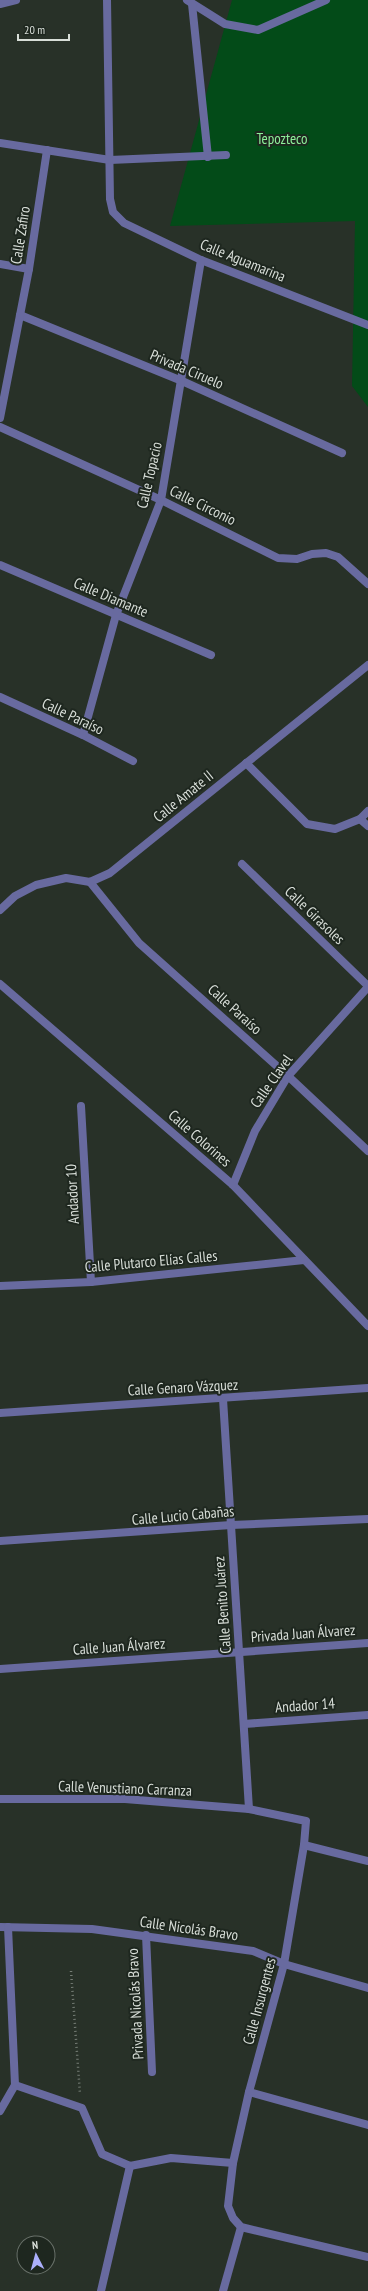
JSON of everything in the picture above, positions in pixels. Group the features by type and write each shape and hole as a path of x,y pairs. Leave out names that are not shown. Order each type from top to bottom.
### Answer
{"street":[{"path":"0,4 16,0"},
{"path":"107,0 110,160"},
{"path":"190,2 225,24 258,30 326,0"},
{"path":"190,2 208,157"},
{"path":"0,143 110,160 208,157 226,155"},
{"name":"Calle Zafiro","path":"0,418 29,269 46,150"},
{"name":"Calle Aguamarina","path":"110,160 110,199 113,212 124,223 202,260 368,325"},
{"name":"Calle Topacio","path":"83,735 116,615 161,500 202,260"},
{"path":"0,264 29,269"},
{"name":"Privada Ciruelo","path":"20,315 182,381 342,453"},
{"name":"Calle Circonio","path":"0,427 161,500 278,558 297,559 312,554 326,554 338,557 368,584"},
{"name":"Calle Diamante","path":"0,566 211,655"},
{"name":"Calle Amate II","path":"90,882 110,873 368,665"},
{"name":"Calle Paraíso","path":"0,697 83,735 133,761"},
{"path":"246,763 307,824 335,829 360,818 368,811"},
{"path":"360,818 368,826"},
{"name":"Calle Girasoles","path":"242,864 368,987"},
{"path":"0,910 15,896 36,885 66,878 90,882"},
{"name":"Calle Paraíso","path":"90,882 139,943 288,1076 368,1151"},
{"name":"Calle Colorines","path":"0,984 233,1185 368,1326"},
{"name":"Calle Clavel","path":"233,1185 255,1131 288,1076 368,987"},
{"name":"Andador 10","path":"81,1106 91,1282"},
{"name":"Calle Plutarco Elías Calles","path":"0,1286 91,1282 304,1260"},
{"name":"Calle Genaro Vázquez","path":"0,1413 368,1388"},
{"name":"Calle Benito Juárez","path":"223,1399 249,1809"},
{"name":"Calle Lucio Cabañas","path":"0,1541 231,1525 368,1519"},
{"name":"Privada Juan Álvarez","path":"239,1652 368,1643"},
{"name":"Calle Juan Álvarez","path":"0,1668 239,1652"},
{"name":"Andador 14","path":"244,1724 368,1715"},
{"name":"Calle Venustiano Carranza","path":"0,1799 125,1799 249,1809 306,1821 304,1845"},
{"path":"304,1845 368,1861"},
{"name":"Calle Insurgentes","path":"241,2227 233,2218 228,2206 233,2163 248,2092 284,1964 304,1845"},
{"path":"0,2111 15,2085 4,1927"},
{"name":"Calle Nicolás Bravo","path":"4,1927 92,1929 146,1935 254,1951 284,1964 368,1988"},
{"name":"Privada Nicolás Bravo","path":"146,1935 152,2072"},
{"path":"15,2085 82,2108 102,2154 130,2166 171,2158 233,2163"},
{"path":"248,2092 368,2125"},
{"path":"101,2291 130,2166"},
{"path":"223,2291 241,2227 368,2257"}],"path":[{"path":"71,1971 82,2108"}],"green space":[{"name":"Tepozteco","path":"232,0 368,0 368,407 352,386 355,221 170,226"}]}
